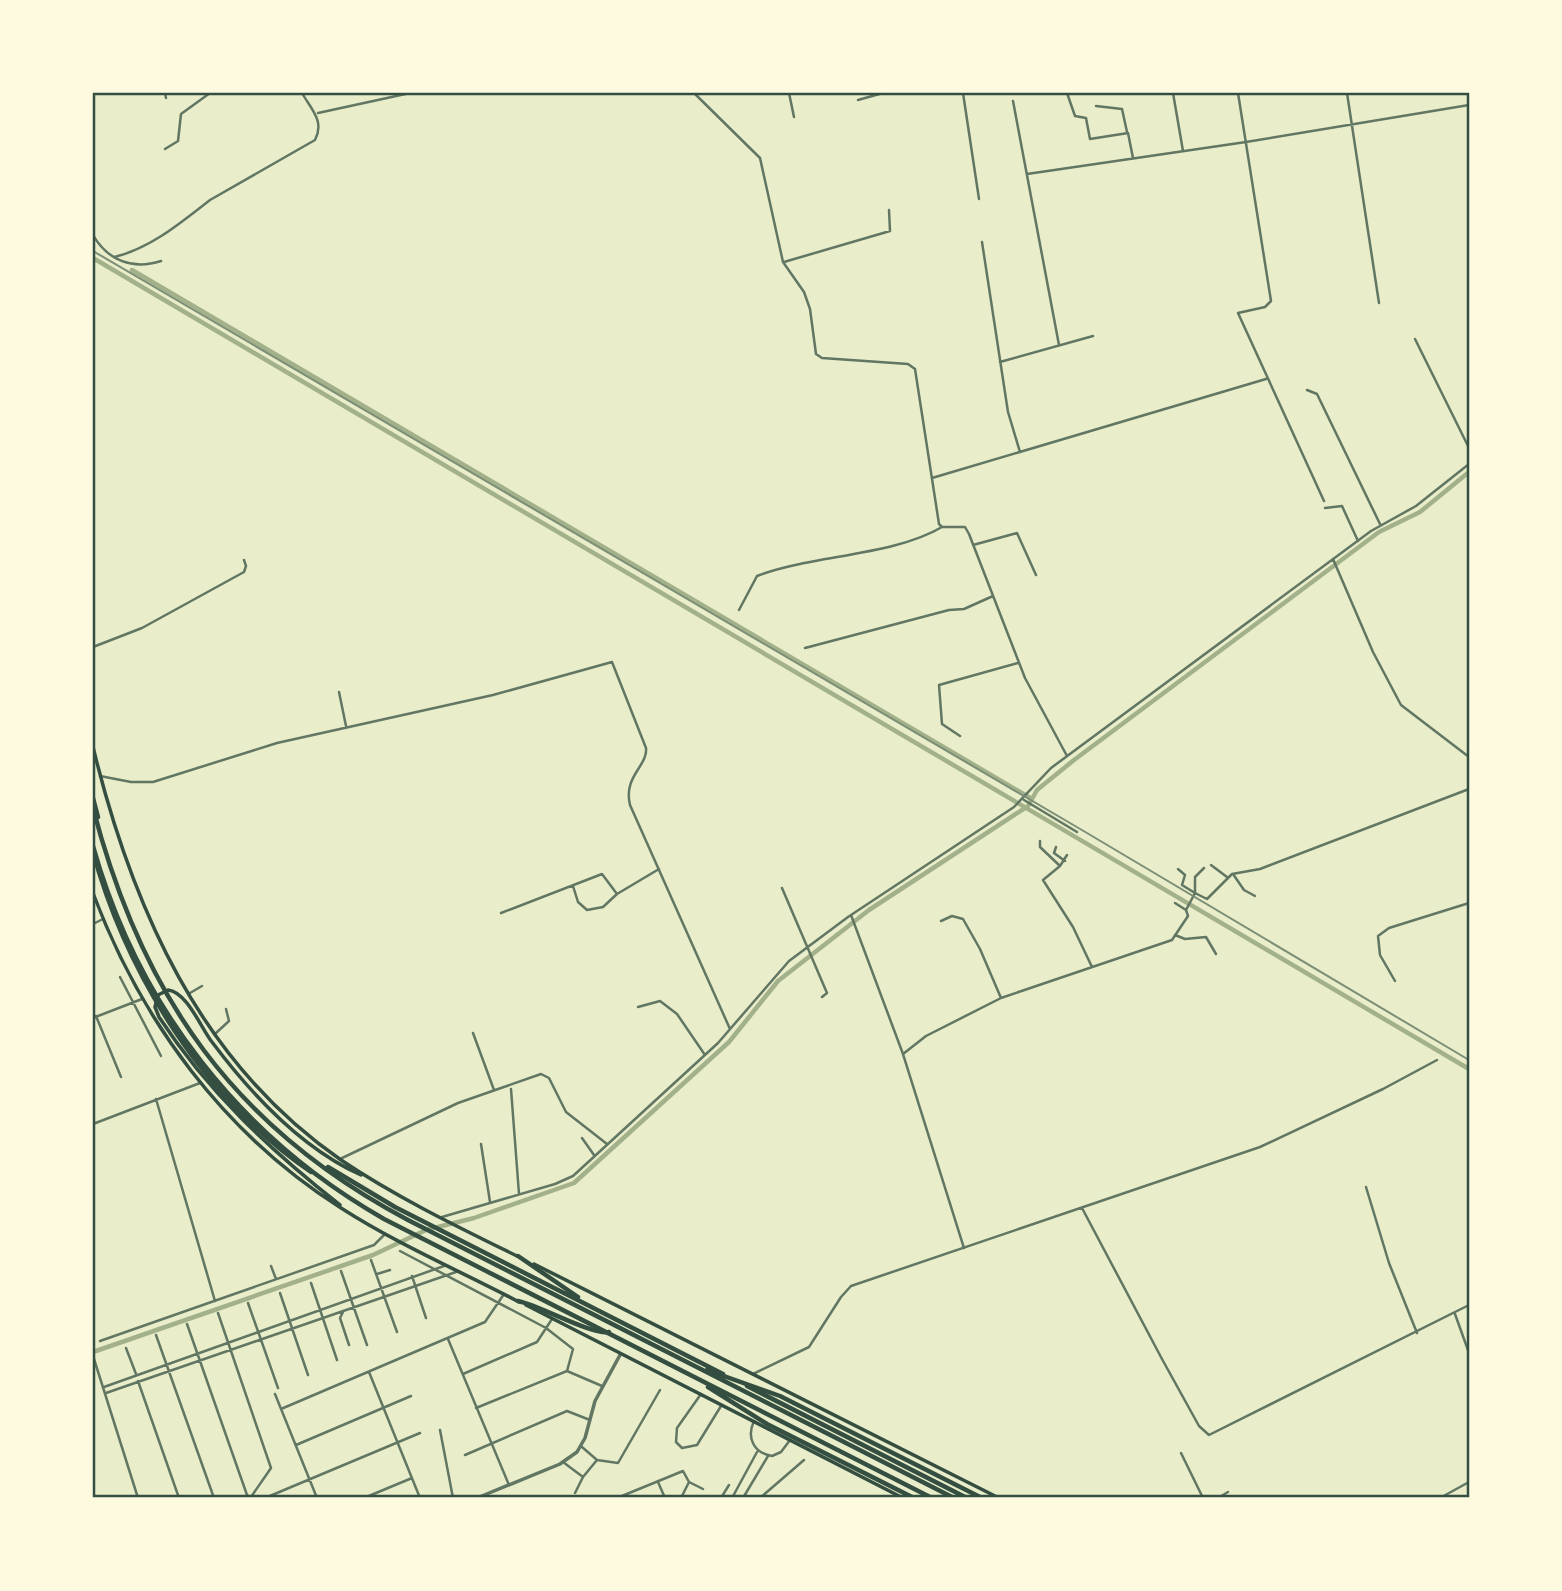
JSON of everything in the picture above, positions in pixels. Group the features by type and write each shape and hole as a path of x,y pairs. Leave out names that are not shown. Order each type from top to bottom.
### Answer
{"highway":[{"path":"93,797 115,879 162,985 204,1047 248,1100 306,1152 349,1181 426,1222 967,1498"},
{"path":"93,808 118,896 154,974 203,1050 271,1125 327,1171 377,1204 954,1498"},
{"path":"93,849 115,916 142,975 182,1040 212,1080 259,1129 303,1167 411,1232 934,1498"},
{"path":"93,849 126,939 162,1007 214,1079 285,1151 319,1178 384,1219 934,1498"},
{"path":"518,1256 612,1317"},
{"path":"518,1301 545,1308 592,1330 610,1332"},
{"path":"696,1367 780,1396 982,1498"},
{"path":"691,1376 761,1420 914,1498"}],"main road":[{"path":"93,747 130,877 154,932 188,995 246,1074 269,1099 340,1159 444,1219 999,1498"},
{"path":"93,893 142,998 200,1083 275,1160 355,1217 392,1238 904,1498"},
{"path":"355,1217 270,1148 210,1087 156,1012 155,1002 162,992 173,990 180,994 235,1071 264,1103 306,1140 343,1166 379,1183"}],"street":[{"path":"165,93 166,98"},
{"path":"165,149 179,138 181,114 210,93"},
{"path":"114,257 165,233 196,214 210,200 311,143 318,134 317,113 302,93"},
{"path":"317,113 410,93"},
{"path":"694,93 760,158 787,261 807,300 816,354 822,358 908,364 915,369 935,477 937,518 942,527"},
{"path":"789,93 794,117"},
{"path":"858,100 883,93"},
{"path":"964,93 979,199"},
{"path":"1067,93 1075,117 1086,118 1090,139 1128,133"},
{"path":"1173,93 1183,151"},
{"path":"1238,93 1271,301 1265,307 1238,313 1324,501"},
{"path":"1347,93 1379,303"},
{"path":"1013,101 1059,345"},
{"path":"1027,174 1246,142 1469,104"},
{"path":"1096,106 1122,109 1133,158"},
{"path":"787,261 890,231 889,210"},
{"path":"93,235 103,249 121,263 136,265 160,261"},
{"path":"982,242 1008,412 1020,452"},
{"path":"1000,362 1093,336"},
{"path":"1415,339 1469,448"},
{"path":"935,477 1266,379"},
{"path":"1307,390 1317,394 1380,524"},
{"path":"444,1219 490,1202 564,1181 705,1055 730,1030 777,972 852,916 1014,807 1046,772 1067,756 1380,524 1416,506 1469,464"},
{"path":"1325,508 1342,506 1357,541"},
{"path":"739,610 757,576 824,558 888,546 942,527 965,527 977,544 993,596 1030,690 1067,756"},
{"path":"977,544 1017,533 1036,575"},
{"path":"1334,559 1373,653 1401,705 1469,757"},
{"path":"93,647 142,628 238,575 246,569 244,560"},
{"path":"804,648 949,610 964,609 993,596"},
{"path":"100,776 131,782 153,782 277,743 486,697 613,663 646,754 632,778 628,797 730,1030"},
{"path":"960,736 942,723 939,685 1018,663"},
{"path":"339,692 346,727"},
{"path":"1178,869 1185,875 1182,885 1208,899 1227,877 1233,874 1261,869 1469,789"},
{"path":"1024,800 1077,831"},
{"path":"1040,841 1040,847 1060,866"},
{"path":"1056,847 1054,853 1065,861"},
{"path":"1067,855 1065,861 1043,880 1073,927 1092,967"},
{"path":"1212,865 1227,877"},
{"path":"903,1054 926,1035 1001,998 1165,943 1188,918 1186,908 1195,893 1195,877 1203,868"},
{"path":"573,886 578,902 587,910 603,907 617,894 659,869"},
{"path":"501,913 602,874 617,894"},
{"path":"1233,874 1244,890 1255,896"},
{"path":"782,888 806,950 827,993 822,997"},
{"path":"1175,903 1186,908"},
{"path":"1395,981 1380,955 1378,936 1396,926 1469,903"},
{"path":"852,916 903,1054 964,1248"},
{"path":"941,921 953,916 962,919 980,949 1001,998"},
{"path":"93,923 103,919"},
{"path":"1175,935 1185,939 1206,937 1216,954"},
{"path":"120,977 161,1056"},
{"path":"188,995 202,986"},
{"path":"121,1077 94,1017 142,998"},
{"path":"638,1007 659,1001 677,1014 705,1055"},
{"path":"216,1033 229,1021 226,1009"},
{"path":"473,1032 494,1090"},
{"path":"753,1374 809,1347 851,1286 1259,1147 1383,1089 1437,1060"},
{"path":"340,1159 406,1126 536,1075 548,1075 566,1112 607,1145"},
{"path":"93,1124 200,1083"},
{"path":"512,1089 519,1195"},
{"path":"156,1100 215,1301"},
{"path":"582,1138 595,1156"},
{"path":"481,1144 490,1202"},
{"path":"1366,1187 1390,1263 1417,1333"},
{"path":"1082,1208 1199,1426 1209,1435 1469,1305"},
{"path":"100,1341 374,1245 386,1234"},
{"path":"400,1251 546,1328 573,1349 567,1371"},
{"path":"371,1260 397,1332"},
{"path":"104,1387 447,1265"},
{"path":"271,1266 277,1280"},
{"path":"376,1275 390,1270"},
{"path":"341,1271 367,1345"},
{"path":"106,1393 460,1271"},
{"path":"424,1272 427,1281"},
{"path":"412,1276 426,1318"},
{"path":"311,1283 337,1360"},
{"path":"280,1293 308,1375"},
{"path":"281,1409 485,1322 504,1294"},
{"path":"248,1303 278,1388"},
{"path":"343,1310 340,1318 349,1345"},
{"path":"187,1324 247,1496 251,1497 271,1468 218,1313"},
{"path":"1455,1314 1469,1353"},
{"path":"463,1374 537,1342 552,1319"},
{"path":"156,1335 214,1498"},
{"path":"448,1338 509,1485"},
{"path":"126,1348 179,1498"},
{"path":"477,1498 563,1462 582,1447 602,1386 620,1355"},
{"path":"94,1359 138,1498"},
{"path":"476,1408 567,1371 602,1386"},
{"path":"369,1372 420,1498"},
{"path":"582,1447 597,1460 609,1464 620,1462 660,1390"},
{"path":"275,1394 317,1498"},
{"path":"701,1394 677,1428 676,1442 682,1448 697,1445 722,1405"},
{"path":"296,1444 411,1396"},
{"path":"465,1455 567,1411 590,1420"},
{"path":"754,1421 751,1441 758,1451 768,1456"},
{"path":"440,1430 453,1498"},
{"path":"265,1498 420,1433"},
{"path":"743,1498 768,1456 781,1452 790,1440"},
{"path":"732,1498 758,1451"},
{"path":"1181,1453 1203,1498"},
{"path":"575,1493 583,1477 597,1460"},
{"path":"760,1498 804,1460"},
{"path":"563,1462 583,1477"},
{"path":"617,1498 684,1471 689,1482 702,1489"},
{"path":"364,1498 412,1478"},
{"path":"658,1482 665,1498"},
{"path":"681,1498 689,1482"},
{"path":"1440,1498 1469,1482"},
{"path":"721,1498 729,1485"},
{"path":"631,1492 634,1498"},
{"path":"1218,1498 1228,1492"}],"waterway":[{"path":"93,258 1469,1069"},
{"path":"132,270 1032,799"},
{"path":"93,1352 373,1255 426,1230 474,1218 574,1183 729,1042 778,981 869,910 1028,806 1037,790 1074,760 1379,532 1420,512 1469,472"}],"railway":[{"path":"93,251 1469,1060"}]}
